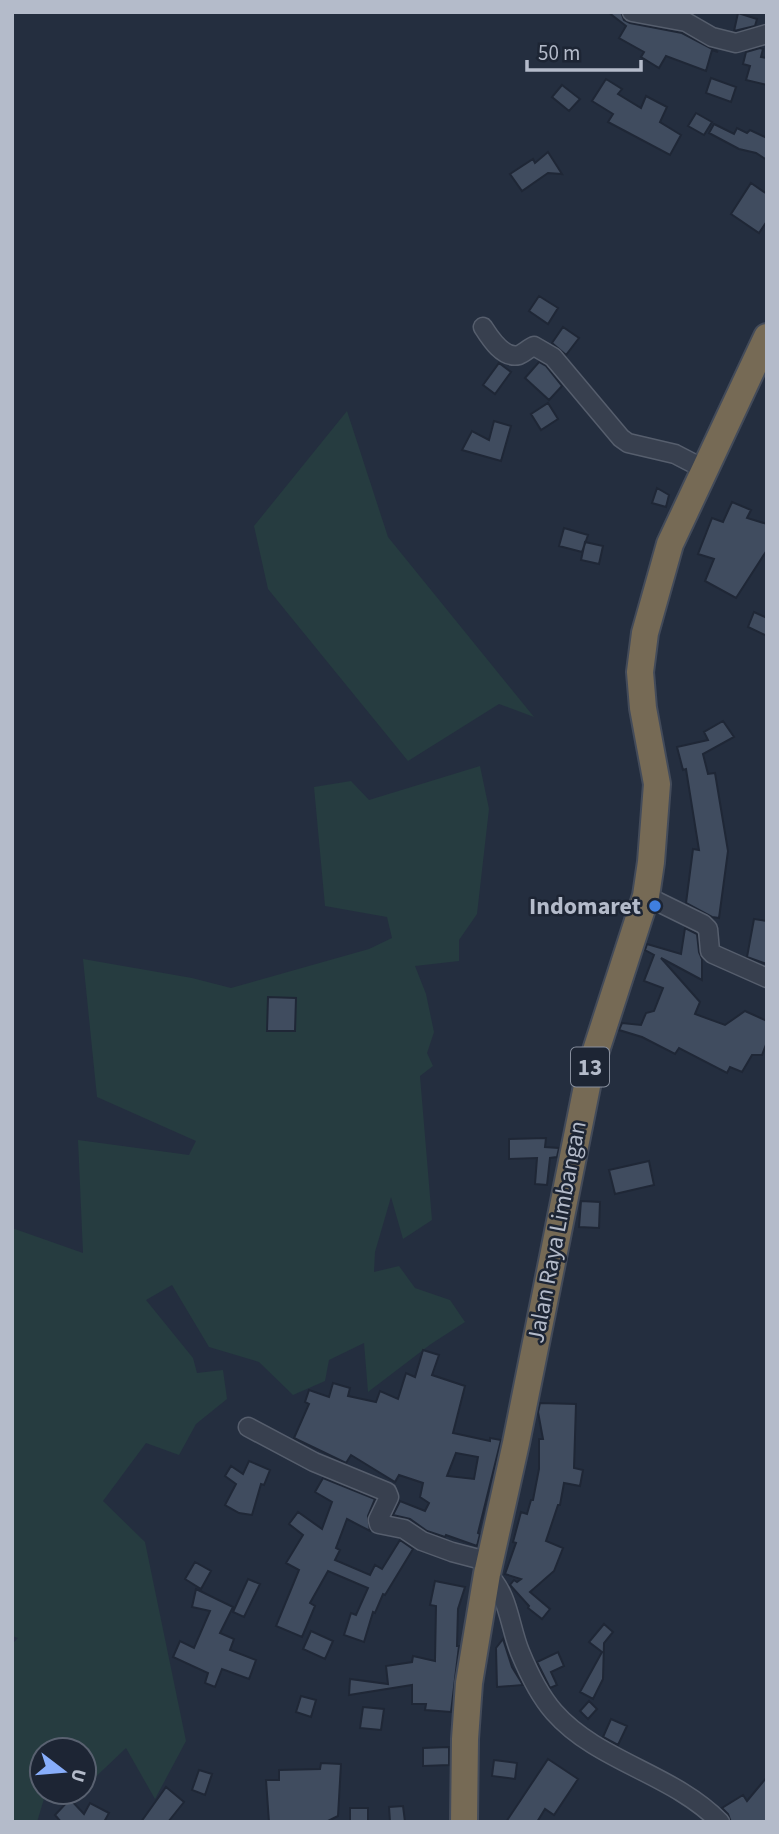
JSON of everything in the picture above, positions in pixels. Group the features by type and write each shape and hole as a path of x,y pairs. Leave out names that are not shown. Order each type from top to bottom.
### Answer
{"highway":[{"name":"Jalan Raya Limbangan","path":"464,1822 469,1683 489,1568 591,1066 646,896 657,784 643,708 640,672 654,597 670,544 767,337"}],"street":[{"path":"632,12 686,22 712,37 736,43 767,34"},
{"path":"483,327 493,342 508,353 520,354 534,346 553,357 628,443 675,454 706,470"},
{"path":"646,896 703,924 708,929 710,951 713,954 767,978"},
{"path":"248,1427 314,1462 387,1492 389,1497 378,1520 379,1524 404,1529 422,1541 489,1568 502,1591 519,1651 539,1695 556,1714 573,1731 680,1789 720,1822"}],"green space":[{"path":"347,411 388,537 534,717 499,704 408,761 268,589 254,526"},
{"path":"480,766 489,809 477,914 459,940 459,961 415,966 426,994 434,1032 427,1053 433,1066 420,1076 432,1220 403,1239 391,1197 375,1252 374,1272 399,1266 415,1288 450,1300 465,1322 368,1392 364,1343 329,1360 325,1381 293,1395 259,1362 209,1347 172,1285 146,1300 193,1358 197,1373 223,1370 227,1399 196,1424 179,1455 146,1443 103,1501 145,1542 186,1741 155,1799 126,1748 98,1775 98,1736 28,1736 28,1806 42,1806 37,1822 12,1822 12,1644 18,1638 12,1636 12,1228 83,1253 78,1140 189,1155 196,1141 97,1097 83,959 192,978 231,988 369,949 392,938 387,917 325,906 314,787 351,781 369,800"}],"building":[{"path":"608,12 621,12 624,20 630,23 682,33 718,52 712,50 706,71 666,56 659,68 641,57 644,52 619,38 626,26"},
{"path":"738,13 757,19 755,26 734,31"},
{"path":"763,49 761,57 767,58 767,85 746,80 750,66 743,64 746,52"},
{"path":"711,78 736,87 731,102 706,93"},
{"path":"606,79 622,89 618,94 641,108 646,96 667,107 660,122 681,135 670,155 608,122 613,114 592,101"},
{"path":"562,85 580,99 569,111 552,97"},
{"path":"696,113 712,122 704,135 688,126"},
{"path":"714,124 734,134 737,128 747,133 750,130 767,138 767,160 709,133"},
{"path":"548,152 562,174 548,173 522,191 510,174 533,159 535,163"},
{"path":"751,183 767,194 767,221 759,233 731,214"},
{"path":"539,296 558,308 548,324 529,311"},
{"path":"563,327 579,338 566,355 552,343"},
{"path":"539,362 546,366 562,386 549,400 525,378"},
{"path":"499,363 511,372 495,394 483,385"},
{"path":"548,403 558,419 541,430 531,414"},
{"path":"494,421 511,426 501,461 462,450 472,431 489,440"},
{"path":"657,488 669,495 666,507 652,503"},
{"path":"732,502 751,510 747,518 767,524 767,550 736,598 705,581 714,559 698,554 712,518 723,522"},
{"path":"564,528 588,535 582,552 559,546"},
{"path":"585,542 603,546 599,564 581,560"},
{"path":"754,612 767,618 767,636 748,627"},
{"path":"723,721 734,737 703,754 708,774 715,773 728,851 719,918 686,903 693,849 699,850 686,769 683,770 677,747 708,740 704,732"},
{"path":"754,919 767,921 767,964 747,957"},
{"path":"685,928 697,934 702,959 702,980 661,958 700,1002 695,1014 725,1025 745,1011 767,1021 767,1042 762,1055 752,1055 742,1072 730,1067 727,1073 679,1048 675,1054 642,1037 619,1030 622,1023 641,1025 646,1013 654,1011 663,988 644,981 654,955 645,950 647,944 681,954"},
{"path":"268,997 296,998 295,1031 267,1031"},
{"path":"546,1138 545,1147 559,1148 557,1157 550,1158 547,1185 535,1184 537,1158 509,1159 509,1139"},
{"path":"649,1161 654,1185 615,1194 609,1170"},
{"path":"581,1201 600,1202 599,1228 579,1227"},
{"path":"423,1350 439,1355 432,1375 465,1386 453,1433 490,1441 490,1438 501,1440 477,1546 427,1531 410,1519 393,1515 400,1501 425,1511 429,1503 420,1497 423,1483 399,1475 395,1482 351,1455 346,1463 294,1438 309,1404 305,1402 309,1390 329,1397 333,1383 350,1388 348,1396 376,1402 380,1391 398,1399 406,1373 415,1377","holes":["456,1453 478,1457 474,1479 447,1476"]},
{"path":"540,1403 576,1404 574,1468 583,1470 580,1486 564,1483 560,1505 546,1541 563,1548 554,1571 530,1592 550,1609 542,1619 528,1608 510,1585 514,1580 517,1582 521,1579 505,1574 516,1543 513,1542 521,1512 527,1514 533,1500 539,1469 539,1439 543,1439 538,1412"},
{"path":"249,1461 270,1470 264,1485 261,1484 252,1515 239,1513 225,1505 236,1484 225,1476 231,1466 243,1474"},
{"path":"323,1478 375,1499 368,1516 370,1531 347,1519 336,1548 340,1550 335,1560 370,1575 375,1565 382,1569 400,1540 413,1549 385,1595 383,1594 375,1613 373,1612 364,1642 344,1635 351,1613 356,1615 368,1588 328,1571 310,1603 315,1606 302,1637 276,1626 299,1570 286,1563 303,1535 289,1524 298,1512 322,1529 332,1502 315,1492"},
{"path":"195,1562 211,1571 201,1589 185,1579"},
{"path":"248,1579 260,1584 244,1617 233,1612"},
{"path":"435,1581 465,1587 458,1609 459,1646 451,1712 425,1710 426,1704 412,1704 412,1685 349,1695 350,1679 388,1684 386,1666 412,1662 413,1656 435,1661 436,1606 430,1605"},
{"path":"196,1589 233,1607 220,1633 234,1639 230,1650 256,1660 249,1679 222,1669 215,1687 205,1683 208,1673 173,1657 180,1641 194,1648 210,1611 192,1607"},
{"path":"604,1624 613,1632 604,1643 603,1679 593,1699 580,1692 602,1652 589,1642"},
{"path":"311,1631 333,1641 325,1659 303,1649"},
{"path":"503,1639 512,1667 523,1685 497,1687 496,1648"},
{"path":"558,1652 564,1666 551,1672 557,1685 550,1688 537,1662"},
{"path":"301,1696 316,1700 311,1717 296,1712"},
{"path":"589,1701 597,1709 588,1719 580,1711"},
{"path":"363,1707 384,1709 381,1730 360,1728"},
{"path":"611,1719 627,1726 618,1745 603,1737"},
{"path":"449,1747 449,1765 423,1766 423,1748"},
{"path":"548,1759 578,1779 554,1815 545,1809 537,1822 506,1822"},
{"path":"494,1760 517,1763 515,1779 492,1776"},
{"path":"321,1763 341,1764 338,1816 326,1822 269,1822 266,1780 279,1780 279,1770 320,1769"},
{"path":"199,1770 212,1774 205,1795 192,1790"},
{"path":"767,1777 767,1822 731,1822 722,1808 743,1795 747,1801"},
{"path":"166,1787 184,1802 168,1822 141,1822"},
{"path":"63,1806 77,1806 84,1814 88,1806 96,1806 109,1813 104,1822 61,1822 55,1815"},
{"path":"403,1806 405,1822 390,1822 389,1807"},
{"path":"350,1808 368,1808 368,1822 350,1822"}],"place":[{"name":"Indomaret","path":"655,906"}]}
